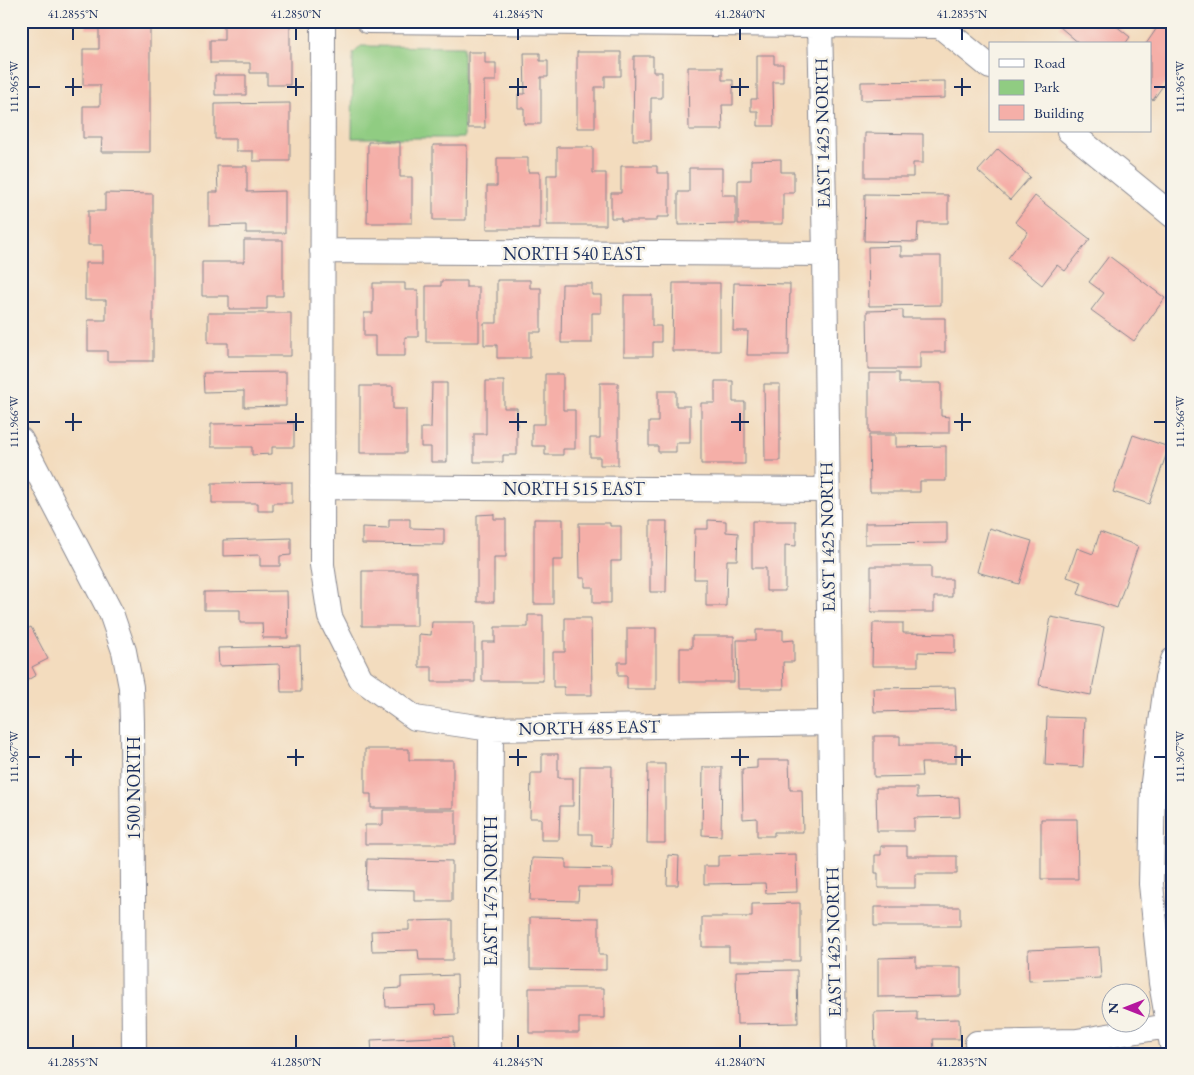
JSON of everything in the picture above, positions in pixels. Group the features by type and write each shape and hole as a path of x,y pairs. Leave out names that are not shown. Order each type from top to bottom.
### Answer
{"street":[{"path":"322,487 323,21"},
{"path":"368,21 820,23 940,26 989,66"},
{"name":"EAST 1425 NORTH","path":"820,23 825,254 834,1054"},
{"path":"1070,132 1173,216"},
{"name":"NORTH 540 EAST","path":"322,251 825,254"},
{"name":"1500 NORTH","path":"21,440 111,613 124,651 131,687 134,1054"},
{"name":"NORTH 515 EAST","path":"322,487 827,490"},
{"name":"NORTH 485 EAST","path":"322,487 322,565 330,617 361,679 415,718 491,729 830,723"},
{"path":"1173,660 1167,678 1153,782 1151,884 1161,983 1173,1051"},
{"name":"EAST 1475 NORTH","path":"489,1054 491,729"},
{"path":"977,1043 1077,1041 1168,1026"}],"green space":[{"path":"361,46 463,47 464,138 352,138 353,54"}],"building":[{"path":"86,21 150,21 150,152 101,152 102,138 83,138 83,106 100,106 100,85 83,85 83,49 99,49 99,29 86,29"},
{"path":"1064,21 1110,21 1130,37 1126,42 1078,42 1060,27"},
{"path":"1161,22 1173,30 1173,71 1153,100 1152,42 1147,42"},
{"path":"224,25 290,25 290,85 267,85 267,73 250,73 250,63 210,63 210,40 224,40"},
{"path":"468,52 485,52 485,63 496,63 496,81 484,81 485,128 468,128"},
{"path":"577,52 621,52 621,76 605,76 605,87 595,87 595,128 577,128"},
{"path":"524,53 540,53 540,61 548,61 548,77 541,77 541,124 524,124 524,108 518,108 518,94 525,94"},
{"path":"757,55 774,55 774,64 783,64 783,82 773,82 774,126 758,126 758,111 751,111 751,99 757,99"},
{"path":"634,56 653,56 653,72 662,72 662,98 651,98 651,140 633,140"},
{"path":"688,67 722,67 722,80 733,80 733,105 722,105 723,130 689,130"},
{"path":"215,75 246,75 246,95 215,95"},
{"path":"945,81 945,98 861,100 861,82"},
{"path":"290,103 290,161 253,161 253,151 236,151 236,139 215,139 215,104"},
{"path":"865,133 923,134 923,163 913,163 913,177 865,177"},
{"path":"368,142 400,142 400,177 412,177 412,223 367,223"},
{"path":"433,145 467,145 466,220 433,220"},
{"path":"557,147 593,147 593,173 606,173 606,225 547,225 547,175 557,175"},
{"path":"998,149 1030,177 1010,200 978,171"},
{"path":"497,158 528,158 528,172 540,172 540,229 487,229 487,186 497,186"},
{"path":"781,159 781,172 794,172 794,193 783,193 783,224 738,224 738,180 751,180 751,160"},
{"path":"217,166 247,166 247,192 285,191 285,233 246,233 246,225 209,226 209,192 218,192"},
{"path":"621,166 657,166 657,173 669,173 669,217 657,217 657,221 621,221 621,218 611,218 611,193 621,193"},
{"path":"689,168 722,168 722,195 736,195 736,224 678,225 678,192 689,192"},
{"path":"105,193 153,194 153,361 107,361 107,351 88,351 88,320 106,320 106,300 85,300 85,263 103,263 103,245 88,245 88,211 105,211"},
{"path":"865,194 948,195 948,223 918,223 917,242 864,241"},
{"path":"1035,196 1090,239 1065,271 1057,265 1042,285 1008,258 1028,232 1015,222"},
{"path":"244,240 283,240 283,296 267,296 267,309 229,309 229,296 202,296 202,262 244,262"},
{"path":"901,246 901,256 941,256 941,305 869,306 868,247"},
{"path":"1109,256 1165,298 1134,341 1091,310 1104,293 1089,282"},
{"path":"497,280 530,280 530,288 541,288 541,332 530,332 530,358 497,358 497,345 484,345 484,323 497,323"},
{"path":"441,281 466,281 466,287 479,287 479,342 426,342 426,286 441,286"},
{"path":"373,283 405,283 405,290 418,290 418,337 405,337 405,356 375,356 375,336 364,336 364,313 373,313"},
{"path":"673,283 720,283 720,351 672,351"},
{"path":"734,283 790,284 789,355 747,355 748,331 733,331"},
{"path":"562,284 592,284 592,295 601,295 601,313 592,313 592,343 561,343"},
{"path":"624,295 652,295 652,326 661,326 661,342 653,342 653,356 624,356"},
{"path":"903,310 903,318 945,318 945,352 920,352 920,369 868,369 867,311"},
{"path":"208,313 291,313 291,356 228,356 228,343 208,343"},
{"path":"286,372 286,406 244,407 244,391 204,392 203,373"},
{"path":"869,373 899,373 899,383 941,383 941,416 949,417 949,433 869,433"},
{"path":"545,374 563,374 563,410 575,410 575,449 563,449 563,455 545,455 545,446 532,446 532,424 545,424"},
{"path":"486,381 504,381 504,408 517,408 517,455 503,455 503,462 474,462 474,434 486,434"},
{"path":"715,381 733,381 733,402 745,402 745,464 701,464 701,403 715,403"},
{"path":"432,383 447,383 447,462 431,462 431,447 421,447 421,428 431,428"},
{"path":"600,383 618,383 618,465 600,465 600,457 590,457 590,438 600,438"},
{"path":"764,384 780,384 780,461 765,461"},
{"path":"360,386 393,386 393,409 406,409 406,453 360,453"},
{"path":"658,391 676,391 676,406 690,406 690,443 676,443 676,452 658,452 658,446 649,446 649,422 658,422"},
{"path":"294,423 294,447 272,447 272,454 252,455 252,447 211,447 211,424"},
{"path":"869,435 896,435 896,447 946,446 946,481 920,481 920,492 870,492"},
{"path":"1133,435 1169,447 1149,504 1113,492"},
{"path":"292,482 292,503 273,503 273,511 258,511 258,503 212,503 212,483"},
{"path":"494,514 494,519 506,519 506,557 494,557 494,602 477,602 477,515"},
{"path":"389,519 410,519 410,528 444,529 444,545 362,544 362,527 389,528"},
{"path":"534,519 563,519 563,560 553,560 553,604 534,604"},
{"path":"708,520 726,521 726,532 738,533 737,560 727,560 726,606 706,606 706,579 694,579 695,529 708,529"},
{"path":"650,521 667,521 666,592 650,592"},
{"path":"752,521 796,521 796,546 785,545 785,591 766,591 766,568 752,568"},
{"path":"947,522 947,543 865,544 865,523"},
{"path":"579,523 610,523 610,526 621,526 621,561 611,561 611,603 593,603 593,587 585,587 585,578 580,578"},
{"path":"989,528 1032,541 1019,584 977,572"},
{"path":"1100,532 1138,546 1117,608 1078,594 1082,582 1067,577 1077,548 1093,554"},
{"path":"291,538 291,555 280,556 280,566 260,566 260,555 223,556 223,540"},
{"path":"871,566 931,566 931,579 952,579 952,597 934,597 934,612 871,612"},
{"path":"362,571 417,571 417,626 362,626"},
{"path":"287,591 288,638 263,638 262,623 240,623 240,610 204,610 204,592"},
{"path":"528,615 543,615 543,681 482,681 482,642 495,642 495,627 528,627"},
{"path":"1051,617 1104,627 1091,695 1039,685"},
{"path":"565,618 591,618 592,695 564,695 564,687 553,687 553,652 565,652"},
{"path":"432,622 475,622 475,682 432,682 432,667 419,667 419,634 431,635"},
{"path":"873,623 903,623 903,633 955,634 955,653 918,652 918,666 872,666"},
{"path":"31,627 48,659 32,667 36,675 21,684 21,632"},
{"path":"627,628 656,628 656,689 627,689 627,676 618,676 618,662 627,662"},
{"path":"756,630 783,630 783,641 794,640 794,662 783,662 784,689 738,689 737,640 756,640"},
{"path":"692,636 734,636 734,682 680,682 680,648 692,648"},
{"path":"300,646 301,692 281,692 280,664 219,666 218,648"},
{"path":"955,687 956,710 874,712 873,688"},
{"path":"1047,717 1085,718 1083,767 1045,765"},
{"path":"874,736 900,736 900,745 956,745 956,763 921,763 922,776 874,777"},
{"path":"365,749 409,749 409,760 453,760 453,808 371,808 371,794 365,794"},
{"path":"542,754 558,754 558,778 573,778 573,806 560,806 559,840 541,840 541,818 530,818 531,773 542,773"},
{"path":"757,760 789,760 790,790 802,790 803,832 774,832 774,836 757,836 757,818 743,819 742,769 757,768"},
{"path":"648,764 665,764 665,843 647,843"},
{"path":"580,766 612,766 611,847 592,846 592,834 579,834"},
{"path":"703,767 722,767 721,836 702,835"},
{"path":"876,788 917,788 917,798 959,797 960,817 914,818 914,831 877,831"},
{"path":"383,810 456,810 456,844 365,844 365,825 383,825"},
{"path":"1041,819 1077,819 1078,879 1041,879"},
{"path":"881,846 907,846 907,856 957,856 957,874 915,874 915,888 878,888 878,873 875,873 875,855 881,855"},
{"path":"796,854 797,892 766,893 765,883 704,884 704,866 718,866 718,856"},
{"path":"668,855 679,856 678,885 667,885"},
{"path":"532,858 566,859 566,868 613,869 613,887 579,887 578,901 530,900"},
{"path":"367,859 452,861 452,901 414,901 414,890 366,889"},
{"path":"800,903 800,961 729,961 729,947 702,947 702,917 752,917 752,904"},
{"path":"874,907 960,907 960,926 874,926"},
{"path":"530,917 599,918 599,955 606,955 606,970 530,969"},
{"path":"453,920 453,960 419,960 418,950 372,951 371,931 409,930 409,921"},
{"path":"1099,947 1101,978 1029,981 1028,950"},
{"path":"916,957 916,967 961,967 961,996 878,997 878,958"},
{"path":"797,970 798,1023 737,1024 736,971"},
{"path":"457,975 458,1014 436,1015 435,1005 386,1007 385,989 401,988 401,977"},
{"path":"529,988 604,988 604,1018 579,1018 579,1033 529,1033"},
{"path":"917,1011 917,1020 959,1019 960,1039 933,1039 934,1050 875,1051 874,1012"},
{"path":"453,1036 454,1053 372,1054 371,1040"},
{"path":"785,1049 785,1054 753,1054 753,1050"}]}
